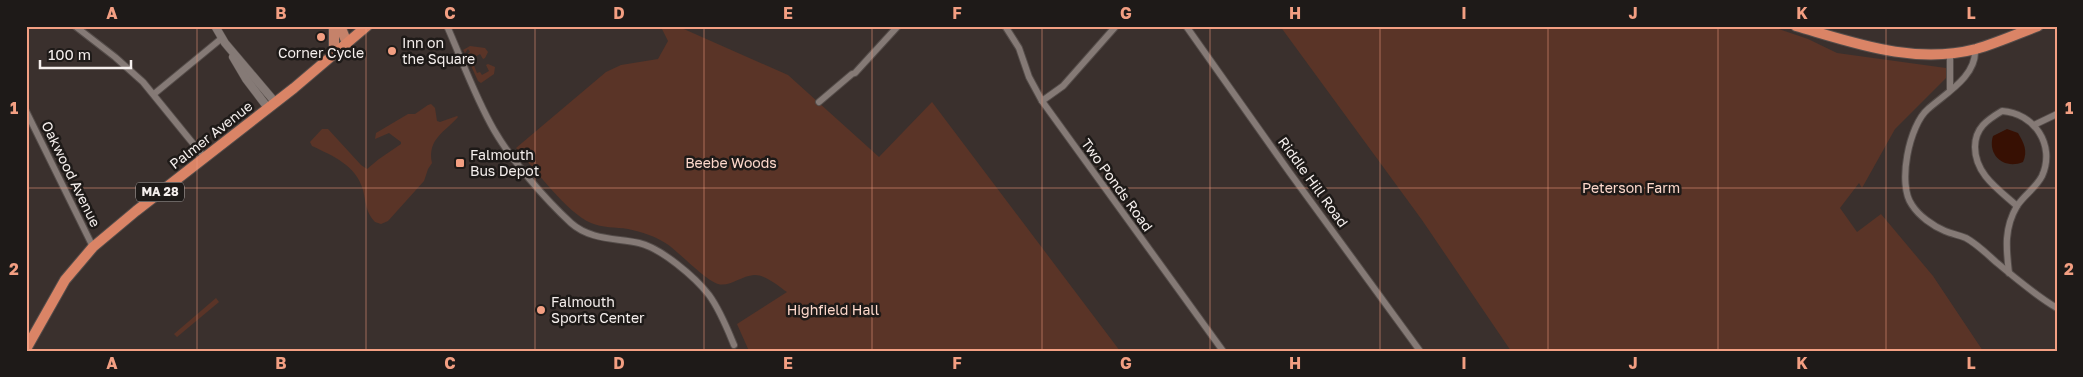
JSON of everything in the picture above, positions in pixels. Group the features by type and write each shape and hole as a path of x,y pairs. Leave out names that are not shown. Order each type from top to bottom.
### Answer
{"highway":[{"name":"MA 28","path":"334,55 367,26"},
{"path":"1796,26 1886,52 1914,54 1950,53 1975,49 2038,26"},
{"name":"Palmer Avenue","path":"26,347 65,280 93,247 334,55"}],"main road":[{"path":"334,26 334,55"},
{"path":"340,26 347,44"}],"street":[{"path":"75,26 132,71 154,94 204,158"},
{"path":"215,26 223,40 272,105"},
{"path":"446,26 492,125 506,147 543,194 576,227 601,237 646,246 660,253 683,270 709,295 724,320 734,345"},
{"path":"820,102 854,73 898,26"},
{"name":"Two Ponds Road","path":"1005,26 1019,48 1026,70 1042,101 1223,351"},
{"path":"1042,101 1063,86 1116,26"},
{"name":"Riddle Hill Road","path":"1186,26 1420,351"},
{"path":"154,94 223,40"},
{"path":"1975,49 1973,66 1927,110 1914,128 1908,155 1907,195 1911,205 1927,220 1944,230 1966,238 2009,273 2057,308"},
{"path":"1950,53 1950,89"},
{"name":"Oakwood Avenue","path":"26,111 93,247"},
{"path":"2009,273 2006,241 2008,226 2017,206 2034,188 2042,176 2046,164 2046,149 2042,135 2034,124 2027,118 2013,112 2002,111 1985,122 1976,138 1975,154 1982,172 2017,206"},
{"path":"2034,124 2057,114"}],"green space":[{"name":"Beebe Woods","path":"677,26 788,75 879,157 932,102 1120,351 749,351 737,324 787,292 763,276 758,275 749,276 727,284 718,284 706,277 667,244 658,239 633,230 604,227 591,223 582,218 561,200 516,148 606,72 621,65 658,59 668,41 662,29"},
{"name":"Peterson Farm","path":"1280,26 1770,26 1808,39 1837,53 1946,68 1947,77 1895,129 1862,188 1859,183 1840,208 1857,232 1881,214 1933,276 1983,351 1511,351 1422,220"},
{"path":"470,46 485,48 488,52 483,59 480,54 473,58 477,73 480,72 482,75 489,71 486,65 488,64 495,67 494,74 481,83 478,81 466,55 470,52 468,49 465,53 463,50"},
{"path":"431,104 435,108 437,121 440,122 458,117 435,142 431,155 432,163 424,181 388,221 381,224 375,222 368,211 360,181 355,174 343,162 312,146 310,142 322,129 328,129 361,165 367,169 401,144 389,133 375,139 376,133 408,114 415,114"},
{"path":"216,298 219,302 177,337 174,334"}],"shaded area":[{"path":"2007,129 2018,133 2022,140 2025,147 2023,162 2009,164 2004,162 1995,155 1992,149 1993,136"}],"place":[{"name":"Corner Cycle","path":"321,37"},
{"name":"Inn on the Square","path":"392,51"},
{"name":"Falmouth Bus Depot","path":"460,163"},
{"name":"Falmouth Sports Center","path":"541,310"}],"park label":[{"name":"Highfield Hall","path":"833,310"}]}
